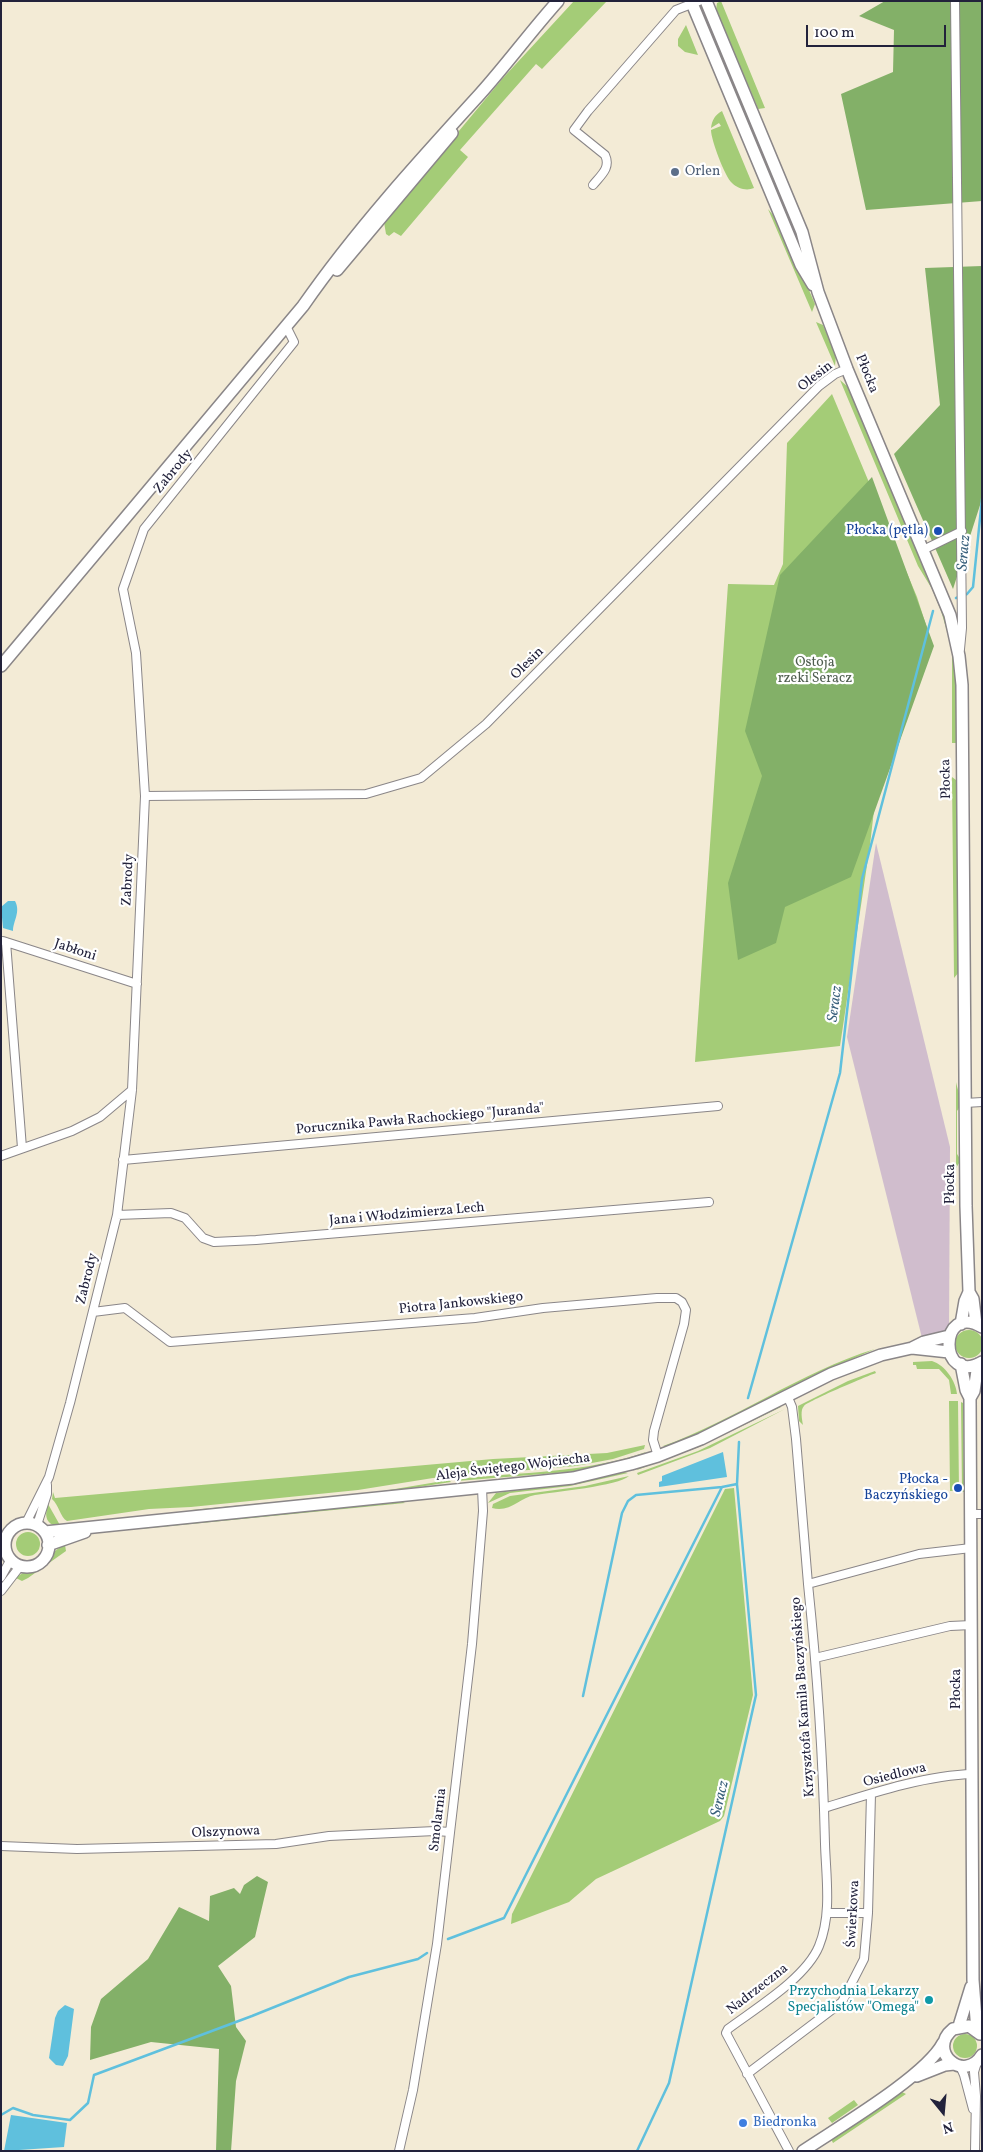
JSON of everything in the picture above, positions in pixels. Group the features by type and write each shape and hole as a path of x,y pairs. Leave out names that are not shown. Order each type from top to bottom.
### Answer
{"street":[{"path":"1,666 303,306 325,285 377,225 448,138 480,94 558,1"},
{"path":"524,42 567,1"},
{"name":"Płocka","path":"706,1 802,232 818,292 847,369 950,615 959,656 962,693 965,1102 969,1292 961,1324"},
{"path":"955,1 962,532 962,628 959,656"},
{"path":"593,185 606,168 607,161 605,155 574,130 588,111 676,10 694,2"},
{"name":"Płocka","path":"694,2 730,96 801,265 818,292"},
{"path":"730,96 744,91"},
{"path":"769,189 780,180"},
{"name":"Zabrody","path":"36,1527 47,1494 47,1485 70,1403 116,1215 132,1090 146,796 136,653 123,589 144,529 294,342 286,326"},
{"name":"Olesin","path":"146,796 366,794 421,778 486,724 819,386 835,374 847,369"},
{"path":"923,550 962,532"},
{"name":"Jabłoni","path":"22,1148 4,942 137,984"},
{"path":"1,1156 72,1131 100,1117 132,1090"},
{"path":"965,1102 982,1102"},
{"name":"Porucznika Pawła Rachockiego \"Juranda\"","path":"123,1160 718,1106"},
{"name":"Jana i Włodzimierza Lech","path":"116,1215 171,1213 185,1218 203,1238 214,1242 709,1202"},
{"name":"Płocka","path":"969,1292 973,1300 979,1325"},
{"name":"Piotra Jankowskiego","path":"93,1312 125,1308 170,1342 466,1319 543,1308 676,1298 682,1302 686,1310 654,1431 658,1456"},
{"path":"979,1325 961,1324 949,1336 948,1341 949,1352 961,1364 980,1363"},
{"name":"Aleja Świętego Wojciecha","path":"36,1527 93,1529 134,1523 573,1478 658,1456 701,1439 831,1374 860,1362 949,1336"},
{"name":"Aleja Świętego Wojciecha","path":"912,1348 949,1352"},
{"name":"Płocka","path":"970,1398 974,1391 980,1363"},
{"name":"Płocka","path":"961,1364 966,1390 970,1398 976,1514 972,1548 972,1774 977,1799 973,1980 980,2034"},
{"name":"Krzysztofa Kamila Baczyńskiego","path":"787,1396 792,1407 795,1431 816,1658 824,1808"},
{"name":"Smolarnia","path":"399,2151 413,2090 437,1944 472,1634 483,1511 482,1488"},
{"path":"1,1591 10,1557 4,1536 14,1526 36,1527 48,1545 44,1558 27,1566 10,1557"},
{"name":"Aleja Świętego Wojciecha","path":"48,1545 93,1529"},
{"name":"Krzysztofa Kamila Baczyńskiego","path":"808,1584 920,1554 972,1548"},
{"path":"1,1577 10,1557"},
{"path":"816,1658 950,1626 972,1625"},
{"name":"Osiedlowa","path":"824,1808 871,1794 952,1775 972,1774"},
{"name":"Świerkowa","path":"747,2074 842,2002 864,1959 868,1913 871,1794"},
{"name":"Nadrzeczna","path":"789,2151 727,2038 728,2030 797,1977 819,1946 827,1913 824,1808"},
{"name":"Olszynowa","path":"1,1846 76,1849 276,1844 330,1836 450,1832"},
{"path":"827,1913 868,1913"},
{"name":"Płocka","path":"959,2026 973,1980"},
{"path":"804,2151 906,2081 938,2053 948,2032 959,2026 969,2026 980,2034"},
{"path":"943,2044 946,2055 964,2074 974,2114"},
{"path":"906,2081 945,2064 966,2066 980,2058"},
{"path":"974,2151 976,2096 974,2072 980,2058"}],"shaded area":[{"path":"876,843 950,1147 949,1330 922,1338 847,1037"}],"green space":[{"path":"574,1 607,1 542,69 536,64 460,150 468,157 401,236 394,232 389,236 386,234 384,222 394,209 503,78"},
{"path":"721,1 765,108 758,109 716,10 717,3"},
{"path":"885,1 982,1 982,201 866,210 841,94 893,72 894,30 859,16"},
{"path":"702,10 704,10 735,89"},
{"path":"686,25 698,55 685,52 678,46 678,39"},
{"path":"739,100 742,100 772,177 769,176"},
{"path":"722,111 754,188 746,189 734,185 722,166 713,142 711,130 721,126 719,123 711,128 714,118"},
{"path":"768,209 773,215 787,248 799,267 815,304 812,312"},
{"path":"982,266 982,499 953,589 894,454 940,405 925,268"},
{"path":"816,322 823,325 836,356 835,366"},
{"path":"840,380 848,387 947,625 952,645 956,669 957,743 952,743 952,648 941,611 932,589 918,566"},
{"name":"Ostoja rzeki Seracz","path":"832,394 917,597 927,628 877,784 870,845 840,1046 695,1062 728,584 774,585 783,564 787,443"},
{"path":"872,477 934,646 851,877 785,907 776,943 738,960 728,883 762,776 745,731 780,575"},
{"path":"952,777 956,780 957,786 959,972 954,978"},
{"path":"956,1082 960,1101 957,1111 957,1154 961,1160 956,1168"},
{"path":"969,1330 979,1334 983,1344 979,1354 969,1358 959,1354 955,1344 959,1334"},
{"path":"875,1349 825,1371 697,1435 668,1446 663,1446 716,1423 820,1370"},
{"path":"932,1361 949,1374 957,1394 951,1394 949,1380 939,1369 917,1369 916,1365 913,1365 913,1362"},
{"path":"875,1371 876,1373 808,1403 802,1410 803,1425 799,1421 798,1406 848,1381"},
{"path":"949,1401 958,1401 959,1491 950,1491"},
{"path":"961,1402 963,1403 964,1492 962,1492"},
{"path":"781,1407 699,1447 637,1470 639,1467 677,1454"},
{"path":"785,1409 710,1448 638,1475 637,1473 698,1451"},
{"path":"645,1445 644,1449 613,1459 576,1466 433,1478 358,1490 191,1507 149,1509 67,1521 52,1499 53,1492 55,1498 493,1459 607,1453"},
{"path":"646,1452 642,1455 598,1468 580,1471 457,1481 458,1479 576,1468 623,1459"},
{"path":"624,1472 628,1473 570,1486 510,1493 488,1503 496,1493 569,1484"},
{"path":"629,1476 623,1480 600,1486 535,1495 504,1509 492,1508 493,1504 510,1496 585,1486"},
{"path":"449,1480 451,1482 393,1491 210,1510 192,1510 377,1492"},
{"path":"734,1488 753,1695 724,1816 720,1821 596,1879 569,1902 511,1924 512,1914 725,1489"},
{"path":"405,1503 140,1529 142,1527"},
{"path":"48,1504 61,1527 47,1520"},
{"path":"28,1532 37,1535 40,1544 37,1553 28,1556 19,1553 16,1544 19,1535"},
{"path":"65,1545 66,1551 28,1578 22,1581 16,1578 41,1566 58,1549"},
{"path":"257,1876 268,1882 255,1937 218,1966 231,1986 236,2027 246,2041 236,2081 231,2151 216,2151 219,2049 151,2042 90,2060 91,2027 101,1999 148,1959 179,1907 209,1921 210,1896 234,1888 240,1894 244,1885"},
{"path":"965,2034 974,2037 977,2046 974,2055 965,2058 956,2055 953,2046 956,2037"},
{"path":"902,2092 906,2094 833,2143 831,2139"},
{"path":"854,2100 858,2105 832,2123 828,2118"}],"water":[{"path":"8,901 15,901 17,905 13,931 3,928 1,907"},
{"path":"723,1452 727,1477 659,1487 662,1476"},
{"path":"65,2005 74,2009 68,2056 63,2066 56,2065 49,2058 55,2018 58,2011"},
{"path":"11,2115 67,2123 64,2147 4,2151"}],"waterway":[{"name":"Seracz","path":"956,598 967,594 973,587 982,499"},
{"name":"Seracz","path":"748,1398 840,1073 862,879 933,611"},
{"name":"Seracz","path":"637,2151 669,2083 756,1695 737,1484 739,1442"},
{"path":"448,1939 504,1918 722,1487 737,1484"},
{"path":"583,1696 622,1513 628,1501 636,1495 722,1487"},
{"path":"1,2115 13,2108 33,2115 70,2120 88,2103 94,2075 252,2016 349,1977 418,1959 427,1953"}],"place":[{"name":"Orlen","path":"675,172"},
{"name":"Płocka (pętla)","path":"938,531"},
{"name":"Płocka - Baczyńskiego","path":"958,1488"},
{"name":"Przychodnia Lekarzy Specjalistów \"Omega\"","path":"929,2000"},
{"name":"Biedronka","path":"743,2123"}]}
